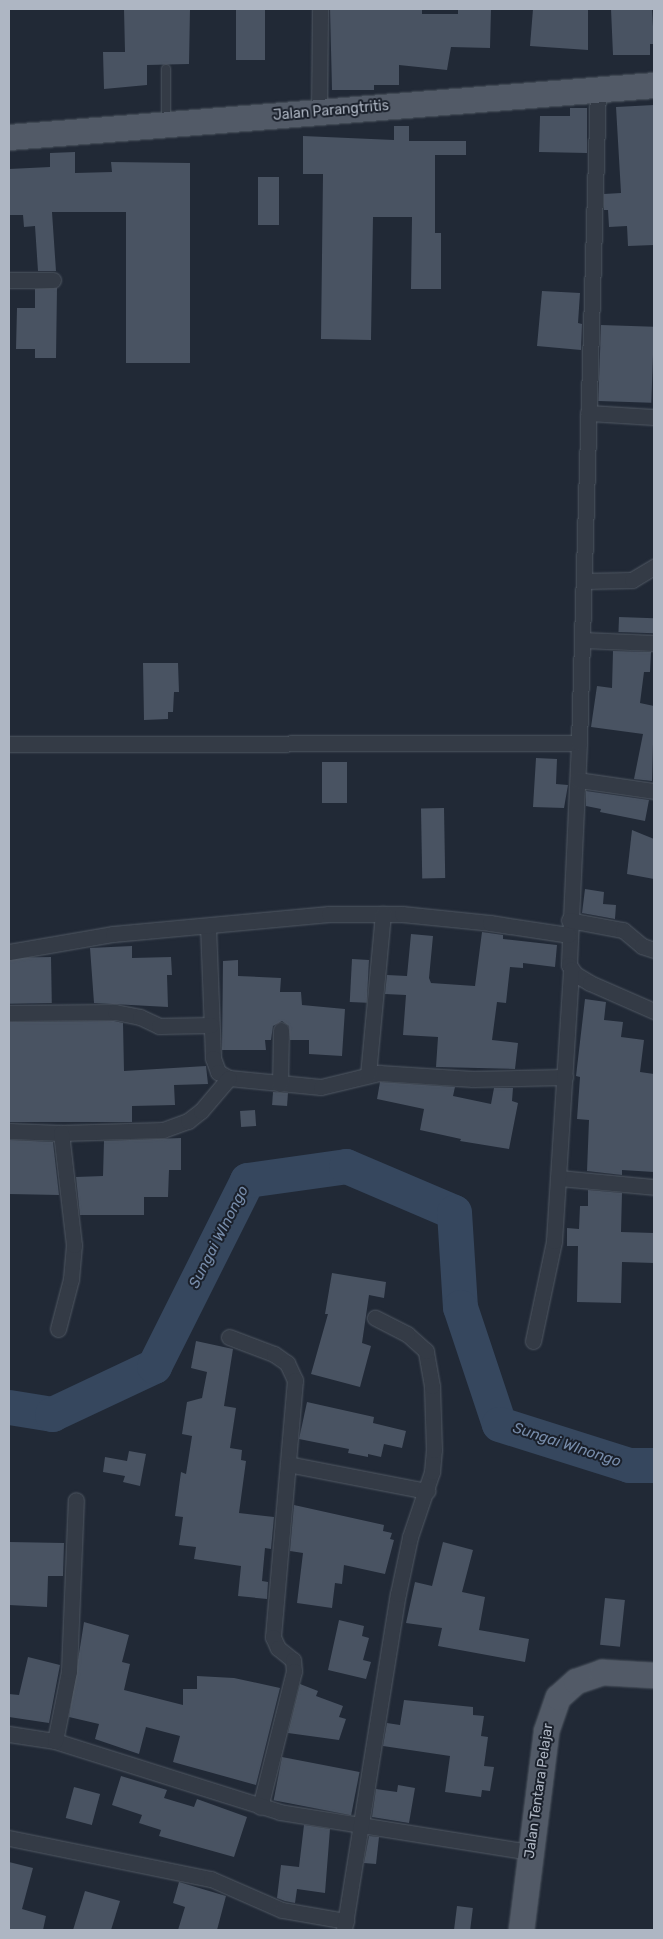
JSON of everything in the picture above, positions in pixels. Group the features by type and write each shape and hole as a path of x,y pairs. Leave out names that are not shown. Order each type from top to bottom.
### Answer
{"main road":[{"name":"Jalan Parangtritis","path":"9,137 654,85"},
{"name":"Jalan Tentara Pelajar","path":"521,1930 546,1731 558,1697 576,1681 602,1672 654,1675"}],"street":[{"path":"320,9 320,112"},
{"path":"533,1341 554,1241 571,970 568,959 568,928 578,780 598,89"},
{"path":"9,280 53,280"},
{"path":"588,413 654,417"},
{"path":"584,581 632,580 654,567"},
{"path":"582,640 654,643"},
{"path":"9,744 579,743"},
{"path":"578,780 654,790"},
{"path":"9,952 106,935 329,914 383,914 490,923 623,930 642,946 654,950"},
{"path":"368,1075 383,914"},
{"path":"208,926 214,1066 229,1078 280,1084 335,1086 368,1075 390,1073 473,1079 565,1077"},
{"path":"571,970 590,983 654,1011"},
{"path":"9,1013 115,1012 140,1016 159,1026 211,1025"},
{"path":"280,1084 281,1030"},
{"path":"9,1131 140,1133 176,1127 201,1111 229,1078"},
{"path":"58,1329 71,1279 74,1245 61,1133"},
{"path":"559,1178 654,1187"},
{"path":"9,1838 211,1879 282,1910 345,1926 359,1827 404,1562 427,1491 434,1457 434,1420 426,1351 407,1334 375,1318"},
{"path":"229,1337 274,1354 293,1371 296,1393 288,1464 274,1637 278,1648 293,1660 294,1671 260,1807"},
{"path":"288,1464 427,1491"},
{"path":"55,1741 70,1662 76,1500"},
{"path":"9,1734 55,1741 260,1807 359,1827 531,1852"}],"lane":[{"path":"166,69 166,125"}],"building":[{"path":"124,9 190,9 189,64 147,65 147,85 104,89 103,52 125,52"},
{"path":"236,9 265,9 265,60 236,60"},
{"path":"330,9 422,9 422,14 458,14 458,9 491,9 490,48 451,47 447,70 399,65 399,85 374,85 374,90 332,90"},
{"path":"533,9 588,9 588,50 530,46"},
{"path":"611,9 652,9 654,44 650,44 650,55 613,55"},
{"path":"654,105 654,245 628,246 627,226 609,227 608,210 604,210 604,194 621,193 616,107"},
{"path":"570,108 587,108 587,153 539,152 540,116 570,116"},
{"path":"394,126 409,126 409,141 466,141 466,155 435,155 435,233 441,233 441,289 411,289 412,217 373,217 371,340 321,339 323,174 303,174 303,136 394,140"},
{"path":"75,152 75,173 112,172 111,162 190,163 190,363 126,363 126,212 52,212 56,271 38,271 35,226 24,227 23,215 9,215 9,169 50,167 50,153"},
{"path":"258,177 279,177 279,225 258,225"},
{"path":"57,288 56,358 35,358 35,349 16,349 17,308 35,308 35,289"},
{"path":"542,291 580,293 578,323 582,324 581,350 537,346"},
{"path":"601,325 654,327 651,403 598,401"},
{"path":"619,617 654,618 653,633 618,632"},
{"path":"613,651 651,652 650,672 644,672 640,703 654,706 652,781 634,779 643,734 591,727 597,686 612,688"},
{"path":"143,663 178,663 179,692 174,692 173,712 168,712 168,719 144,720"},
{"path":"536,758 557,759 556,784 568,785 564,808 533,807"},
{"path":"322,762 347,762 347,803 322,803"},
{"path":"586,791 649,800 645,821 600,812 601,809 586,806"},
{"path":"421,808 444,808 445,878 422,878"},
{"path":"632,830 654,839 654,879 627,874"},
{"path":"585,889 604,892 603,904 616,905 615,919 582,913"},
{"path":"482,932 503,935 503,939 557,945 555,967 523,963 523,968 510,967 506,1003 497,1002 492,1040 518,1043 515,1069 436,1067 438,1037 403,1035 406,995 385,994 387,975 407,976 411,934 433,936 429,978 431,983 475,986"},
{"path":"132,946 132,958 171,957 172,975 167,975 168,1007 94,1003 90,948"},
{"path":"51,957 52,1003 10,1004 9,958"},
{"path":"352,959 369,960 367,1003 350,1002"},
{"path":"238,960 238,976 281,978 280,992 301,992 302,1005 345,1009 342,1056 309,1054 309,1040 290,1040 289,1026 282,1021 273,1026 271,1040 265,1040 266,1050 222,1050 223,961"},
{"path":"585,999 606,1002 604,1020 623,1022 621,1037 644,1040 640,1072 654,1074 654,1172 622,1170 622,1175 587,1171 589,1120 577,1119 580,1077 576,1076"},
{"path":"114,1021 123,1023 124,1071 206,1066 208,1084 174,1085 175,1105 132,1106 132,1122 9,1122 9,1022"},
{"path":"380,1082 455,1087 453,1096 491,1104 494,1088 513,1088 512,1101 518,1103 509,1149 460,1141 461,1139 420,1130 424,1109 377,1099"},
{"path":"273,1092 288,1093 287,1106 272,1105"},
{"path":"255,1110 256,1126 241,1127 240,1111"},
{"path":"181,1138 181,1170 169,1170 168,1197 144,1197 144,1215 80,1215 76,1177 103,1176 104,1141"},
{"path":"9,1140 53,1142 59,1195 9,1194"},
{"path":"588,1190 622,1193 621,1232 654,1233 654,1263 622,1262 621,1303 577,1302 578,1246 567,1246 567,1228 579,1229 580,1206 588,1206"},
{"path":"332,1273 386,1282 384,1298 369,1295 362,1343 371,1346 360,1387 311,1374 328,1314 325,1314"},
{"path":"196,1341 233,1349 224,1406 236,1408 230,1448 242,1450 241,1460 246,1461 239,1513 274,1517 271,1549 265,1548 262,1581 268,1582 267,1599 238,1596 241,1566 194,1559 196,1547 179,1545 183,1517 175,1516 181,1472 186,1474 192,1436 182,1434 187,1402 202,1398 207,1372 191,1368"},
{"path":"307,1402 374,1417 373,1423 406,1431 402,1448 384,1444 381,1457 368,1454 368,1457 348,1453 349,1449 299,1439"},
{"path":"129,1451 146,1454 140,1486 123,1482 125,1476 103,1472 105,1457 127,1461"},
{"path":"294,1505 384,1525 383,1531 392,1533 390,1539 394,1540 385,1574 344,1565 342,1584 335,1583 332,1608 297,1603 303,1553 290,1551"},
{"path":"9,1542 64,1543 63,1576 48,1576 47,1607 9,1605"},
{"path":"443,1542 473,1550 462,1592 485,1597 479,1630 529,1639 525,1662 438,1646 442,1628 406,1623 415,1582 432,1586"},
{"path":"605,1598 625,1600 620,1647 600,1645"},
{"path":"339,1620 364,1626 362,1636 369,1638 363,1660 371,1662 366,1679 328,1670"},
{"path":"84,1622 129,1635 122,1662 130,1664 124,1690 183,1705 183,1689 197,1689 197,1676 234,1678 280,1688 256,1785 173,1762 180,1736 146,1727 139,1754 95,1739 99,1724 69,1717"},
{"path":"28,1657 60,1665 49,1723 9,1717 9,1694 19,1695"},
{"path":"300,1684 318,1691 316,1696 343,1706 339,1717 346,1719 339,1740 288,1733"},
{"path":"404,1700 473,1707 473,1715 484,1716 481,1736 488,1737 484,1766 494,1767 490,1791 482,1790 481,1797 445,1792 450,1756 383,1746 387,1723 400,1725"},
{"path":"282,1757 360,1772 351,1815 274,1800"},
{"path":"121,1776 167,1790 164,1798 194,1807 197,1799 247,1817 234,1857 159,1836 161,1830 139,1823 142,1815 112,1805"},
{"path":"398,1785 415,1788 409,1823 372,1817 376,1789 397,1792"},
{"path":"74,1787 100,1794 92,1825 66,1818"},
{"path":"304,1825 330,1829 325,1893 297,1889 295,1903 277,1898 281,1865 299,1867"},
{"path":"369,1836 379,1837 376,1864 364,1863"},
{"path":"9,1862 33,1868 22,1909 46,1916 43,1930 9,1930"},
{"path":"179,1882 226,1896 217,1930 178,1930 185,1907 173,1903"},
{"path":"85,1891 120,1901 111,1930 73,1930"},
{"path":"457,1906 473,1908 470,1930 454,1930"}],"waterway":[{"name":"Sungai WInongo","path":"9,1407 52,1414 154,1366 247,1180 346,1166 454,1212 460,1307 499,1424 629,1465 654,1465"}]}
